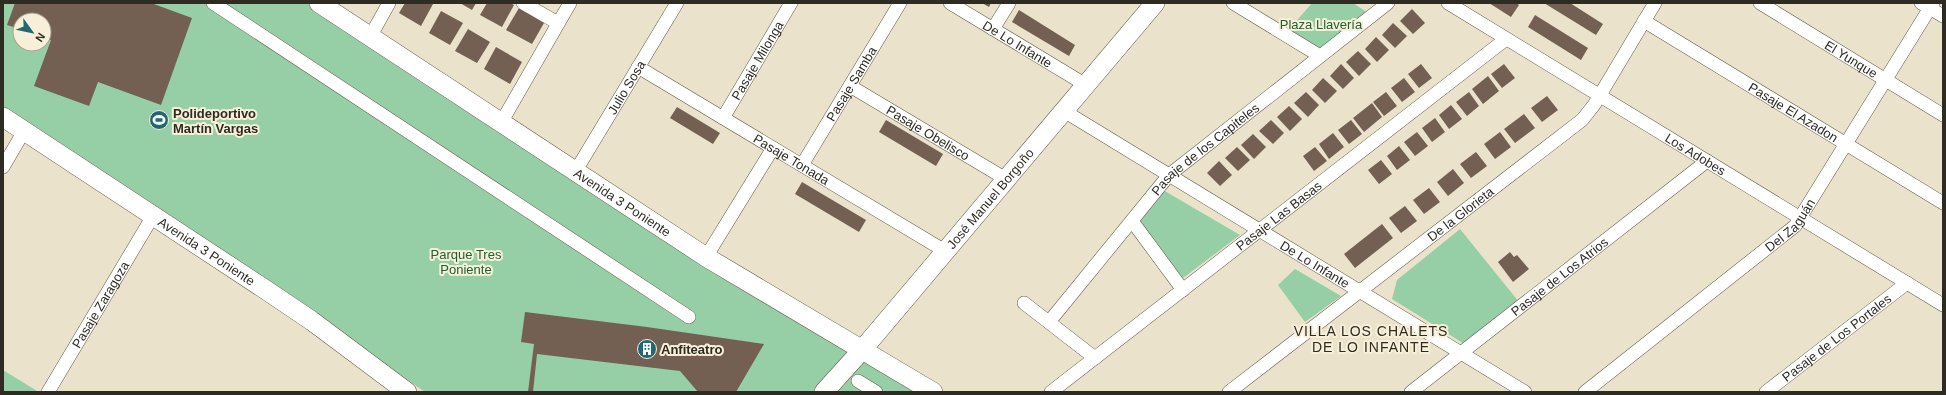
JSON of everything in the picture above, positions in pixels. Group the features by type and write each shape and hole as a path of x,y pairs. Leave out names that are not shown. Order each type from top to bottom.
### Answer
{"main road":[{"name":"Avenida 3 Poniente","path":"319,3 575,172 706,256 933,392"},
{"name":"José Manuel Borgoño","path":"824,392 862,350 1155,3"},
{"name":"Avenida 3 Poniente","path":"3,118 312,321 407,392"}],"street":[{"path":"213,3 689,317"},
{"path":"370,37 389,3"},
{"path":"524,3 558,23"},
{"path":"501,123 570,3"},
{"name":"Julio Sosa","path":"575,172 677,3"},
{"name":"Pasaje Milonga","path":"723,118 791,3"},
{"name":"Pasaje Samba","path":"802,165 900,3"},
{"name":"De Lo Infante","path":"950,3 1086,85"},
{"path":"993,29 1009,3"},
{"path":"1233,3 1320,56"},
{"name":"Pasaje de los Capiteles","path":"1049,322 1169,175 1388,3"},
{"name":"Los Adobes","path":"1448,3 1943,305"},
{"name":"De la Glorieta","path":"1229,392 1574,127 1588,113 1655,3"},
{"name":"El Yunque","path":"1760,3 1943,115"},
{"path":"1928,5 1943,16"},
{"name":"Del Zaguán","path":"1585,392 1790,232 1801,219 1886,80 1928,5"},
{"name":"Pasaje El Azadon","path":"1644,21 1943,203"},
{"name":"Pasaje Las Basas","path":"1051,392 1506,39"},
{"name":"Pasaje Tonada","path":"638,67 946,251"},
{"name":"Pasaje Obelisco","path":"850,86 1006,180"},
{"name":"De Lo Infante","path":"1064,111 1525,392"},
{"path":"3,167 24,131"},
{"path":"706,256 773,148"},
{"name":"Pasaje de Los Atrios","path":"1411,392 1707,161"},
{"name":"Pasaje Zaragoza","path":"48,392 153,216"},
{"path":"1132,221 1183,290"},
{"name":"Pasaje de Los Portales","path":"1766,392 1907,283"},
{"path":"1024,303 1095,358"},
{"path":"858,381 876,392"}],"green space":[{"name":"Parque Tres Poniente","path":"3,3 309,3 358,36 915,392 425,392 3,109"},
{"name":"Plaza Llavería","path":"1312,3 1353,3 1368,13 1319,52 1287,32"},
{"path":"1163,190 1240,235 1183,278 1138,223"},
{"path":"1460,229 1519,302 1466,345 1392,299 1397,280"},
{"path":"1295,269 1341,296 1305,322 1278,285"},
{"path":"3,370 37,391 3,392"}],"building":[{"path":"15,3 151,3 192,18 161,105 98,82 89,106 34,86 47,52 52,52 52,12 12,12 12,27 7,25"},
{"path":"405,3 433,4 421,26 399,13"},
{"path":"460,3 476,3 472,10"},
{"path":"487,3 510,3 514,5 502,27 480,15"},
{"path":"982,3 991,3 989,7"},
{"path":"1489,3 1517,3 1519,5 1511,17"},
{"path":"1544,3 1570,3 1603,24 1596,35"},
{"path":"519,8 544,23 532,44 506,30"},
{"path":"1412,9 1425,23 1413,34 1400,21"},
{"path":"1019,10 1075,45 1069,56 1012,22"},
{"path":"441,11 463,23 450,45 429,33"},
{"path":"1535,15 1588,48 1581,60 1528,27"},
{"path":"1393,23 1407,36 1395,48 1382,35"},
{"path":"468,29 490,42 477,63 455,51"},
{"path":"1376,37 1389,50 1377,62 1365,49"},
{"path":"496,47 522,62 510,84 484,69"},
{"path":"1358,51 1371,64 1359,76 1346,62"},
{"path":"1341,64 1354,78 1343,89 1330,76"},
{"path":"1421,64 1432,78 1419,88 1408,74"},
{"path":"1504,64 1515,78 1502,88 1491,74"},
{"path":"1488,76 1499,91 1483,104 1472,89"},
{"path":"1323,78 1337,91 1325,103 1312,90"},
{"path":"1404,78 1415,92 1402,102 1391,88"},
{"path":"1306,92 1319,105 1308,117 1294,103"},
{"path":"1386,92 1397,106 1384,116 1373,102"},
{"path":"1469,92 1479,106 1467,116 1456,102"},
{"path":"1547,96 1558,110 1542,122 1531,108"},
{"path":"1372,103 1382,117 1364,132 1353,118"},
{"path":"1451,105 1462,119 1449,129 1439,115"},
{"path":"1289,106 1302,119 1290,131 1277,117"},
{"path":"677,107 720,133 713,144 670,118"},
{"path":"1524,114 1535,128 1515,143 1504,129"},
{"path":"1435,118 1445,132 1432,142 1422,128"},
{"path":"886,120 943,154 936,166 879,132"},
{"path":"1271,120 1284,133 1273,144 1259,131"},
{"path":"1351,120 1362,134 1349,144 1338,130"},
{"path":"1417,132 1428,146 1415,156 1404,142"},
{"path":"1500,132 1511,147 1495,159 1484,144"},
{"path":"1333,133 1344,147 1329,159 1319,144"},
{"path":"1253,134 1266,147 1254,159 1241,145"},
{"path":"1399,146 1410,160 1397,170 1387,156"},
{"path":"1237,147 1250,160 1238,171 1225,158"},
{"path":"1315,147 1327,161 1314,171 1303,156"},
{"path":"1476,152 1487,166 1471,178 1460,164"},
{"path":"1381,160 1392,174 1379,184 1368,170"},
{"path":"1219,161 1232,175 1220,186 1207,173"},
{"path":"1453,169 1464,183 1448,196 1437,182"},
{"path":"802,182 866,220 859,232 795,194"},
{"path":"1429,188 1440,202 1424,214 1413,200"},
{"path":"1405,206 1417,221 1401,233 1389,218"},
{"path":"1382,224 1393,238 1355,268 1344,254"},
{"path":"1510,252 1514,257 1517,255 1529,269 1513,282 1498,262"},
{"name":"Anfiteatro","path":"525,312 647,327 764,344 736,392 698,392 680,371 537,354 533,392 528,392 534,344 521,342"}],"place":[{"name":"Polideportivo Martín Vargas","path":"159,120"},
{"name":"Anfiteatro","path":"647,349"}],"district":[{"name":"VILLA LOS CHALETS DE LO INFANTE","path":"1371,340"}]}
